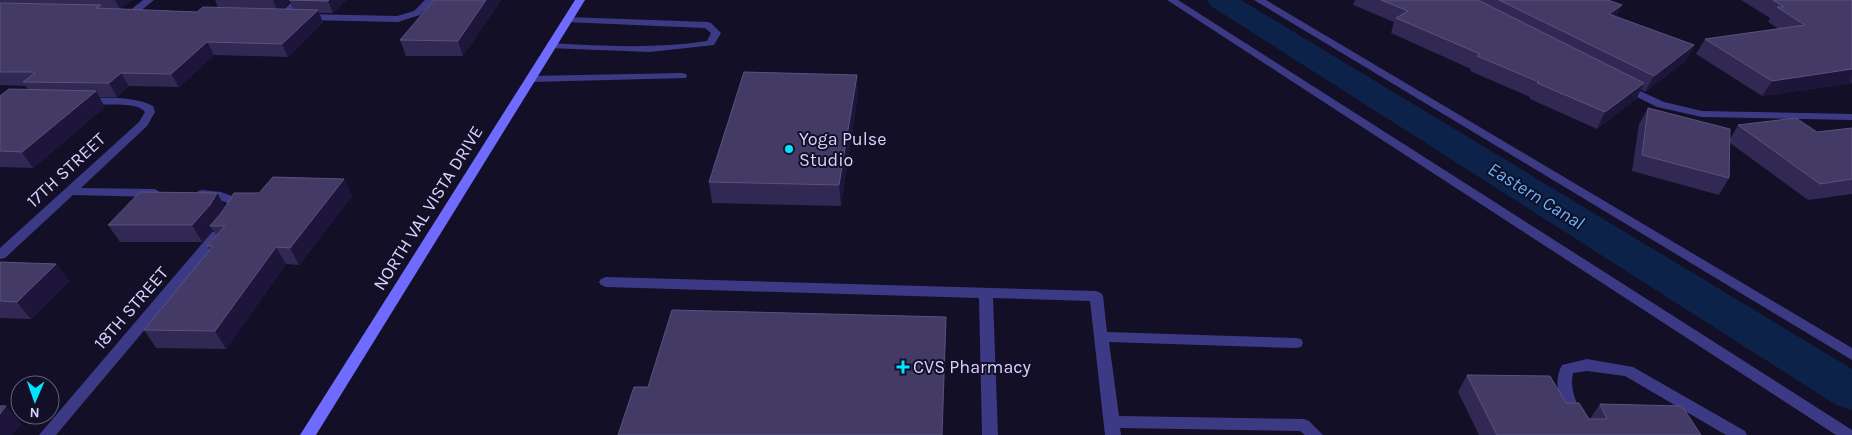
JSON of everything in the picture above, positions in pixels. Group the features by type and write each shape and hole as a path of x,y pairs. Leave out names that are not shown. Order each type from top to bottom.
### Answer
{"main road":[{"name":"NORTH VAL VISTA DRIVE","path":"308,435 580,0"}],"lane":[{"path":"149,0 127,14 151,14"},
{"path":"299,0 276,17 388,19 408,17 417,13 430,0"},
{"path":"1172,0 1848,435"},
{"path":"1259,0 1852,355"},
{"path":"551,46 632,50 683,48 710,43 716,33 708,25 567,20"},
{"path":"531,79 682,76"},
{"path":"1618,84 1661,105 1680,110 1721,115 1852,116"},
{"name":"17TH STREET","path":"0,255 143,124 150,112 149,108 143,104 78,101"},
{"path":"69,191 164,193"},
{"name":"18TH STREET","path":"47,435 226,225 236,208 236,202 220,196 193,194"},
{"path":"606,282 1096,296 1112,429 1304,425 1315,435"},
{"path":"986,293 990,435"},
{"path":"1101,337 1296,343"},
{"path":"1586,435 1565,397 1564,378 1567,369 1587,365 1628,371 1739,435"}],"building":[{"path":"289,0 329,0 328,1"},
{"path":"434,0 486,0 458,41 400,40"},
{"path":"1381,0 1478,0 1644,83 1605,112 1477,56 1480,54 1396,18 1408,11"},
{"path":"1499,0 1608,0 1622,5 1609,14 1694,45 1654,76"},
{"path":"1773,0 1852,0 1852,69 1772,81 1705,39 1805,25 1777,7 1784,7"},
{"path":"0,3 101,5 96,8 197,12 203,7 318,10 282,44 207,42 171,74 121,73 109,83 23,82 35,73 0,72"},
{"name":"Yoga Pulse Studio","path":"744,72 857,75 839,185 709,182"},
{"path":"9,89 96,91 22,152 0,151 0,96"},
{"path":"1648,108 1730,129 1729,178 1642,155"},
{"path":"1796,118 1817,132 1852,128 1852,179 1820,184 1738,125"},
{"path":"273,177 344,179 290,248 276,247 215,331 144,330 213,246 207,246 225,226 210,226 234,193 259,193"},
{"path":"140,192 217,193 210,205 192,225 108,225"},
{"path":"0,262 56,264 17,302 0,301"},
{"name":"CVS Pharmacy","path":"672,310 946,317 942,435 618,435 634,387 648,387"},
{"path":"1467,375 1550,376 1566,403 1579,403 1589,419 1607,419 1600,404 1682,406 1701,435 1497,435"},
{"path":"0,406 6,406 0,414"}],"waterway":[{"name":"Eastern Canal","path":"1221,0 1852,392"}],"place":[{"name":"Yoga Pulse Studio","path":"789,149"},
{"name":"CVS Pharmacy","path":"903,367"}]}
